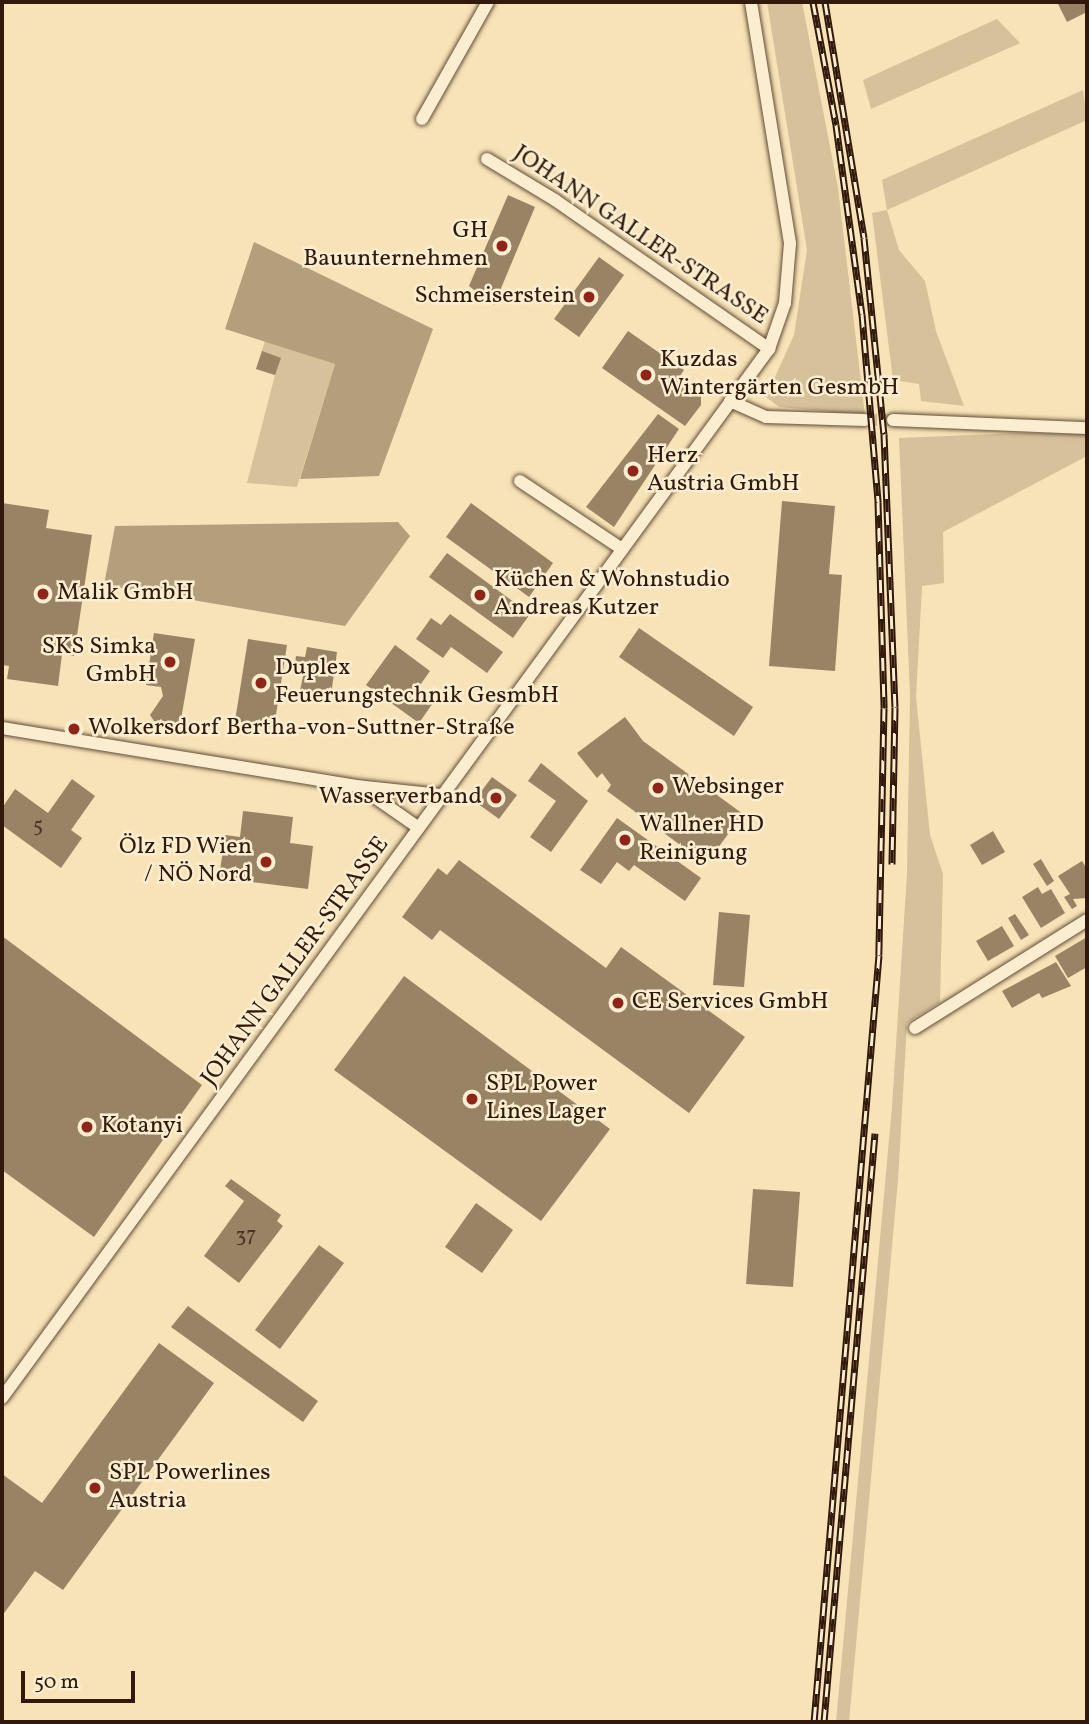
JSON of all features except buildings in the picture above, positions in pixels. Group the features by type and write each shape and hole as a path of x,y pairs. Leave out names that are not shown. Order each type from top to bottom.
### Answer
{"street":[{"path":"422,119 488,2"},
{"name":"JOHANN GALLER-STRASSE","path":"2,1398 769,349 785,303 790,243 751,2"},
{"name":"JOHANN GALLER-STRASSE","path":"487,159 555,200 769,349"},
{"path":"730,401 766,417 865,420"},
{"path":"893,420 1087,428"},
{"path":"520,481 622,549"},
{"path":"2,728 356,786 441,795"},
{"path":"356,786 377,795 419,828"},
{"path":"915,1028 1087,920"}],"shaded area":[{"path":"767,2 802,2 838,188 865,415 779,407 766,397 794,335 807,250"},
{"path":"997,19 1020,43 871,109 863,80"},
{"path":"1083,90 1087,120 887,210 882,180"},
{"path":"887,210 899,250 925,281 936,331 964,406 921,401 919,384 893,380 872,213"},
{"path":"254,242 433,329 379,476 300,479 335,364 225,329"},
{"path":"265,341 335,364 297,487 247,483 275,375 256,369"},
{"path":"1021,433 1087,434 1087,456 943,532 944,583 922,586 916,697 930,835 943,874 940,1002 907,1023 898,1180 849,1722 836,1722 892,1107 907,874 910,694 899,438"},
{"path":"398,522 410,536 345,626 104,585 115,526"}],"tunnel":[{"path":"865,420 893,420"}],"railway":[{"path":"813,2 836,125 862,314 878,502 884,708 879,955 814,1722"},
{"path":"825,2 864,238 884,434 895,707 892,864"},
{"path":"824,1722 875,1133"}],"place":[{"name":"GH Bauunternehmen","path":"502,246"},
{"name":"Schmeiserstein","path":"589,297"},
{"name":"Kuzdas Wintergärten GesmbH","path":"646,375"},
{"name":"Herz Austria GmbH","path":"633,471"},
{"name":"Malik GmbH","path":"43,594"},
{"name":"Küchen & Wohnstudio Andreas Kutzer","path":"480,595"},
{"name":"SKS Simka GmbH","path":"170,662"},
{"name":"Duplex Feuerungstechnik GesmbH","path":"261,683"},
{"name":"Wolkersdorf Bertha-von-Suttner-Straße","path":"74,729"},
{"name":"Websinger","path":"658,788"},
{"name":"Wasserverband","path":"496,798"},
{"name":"Wallner HD Reinigung","path":"625,840"},
{"name":"Ölz FD Wien / NÖ Nord","path":"266,862"},
{"name":"CE Services GmbH","path":"618,1003"},
{"name":"SPL Power Lines Lager","path":"472,1099"},
{"name":"Kotanyi","path":"87,1127"},
{"name":"SPL Powerlines Austria","path":"95,1488"}]}
